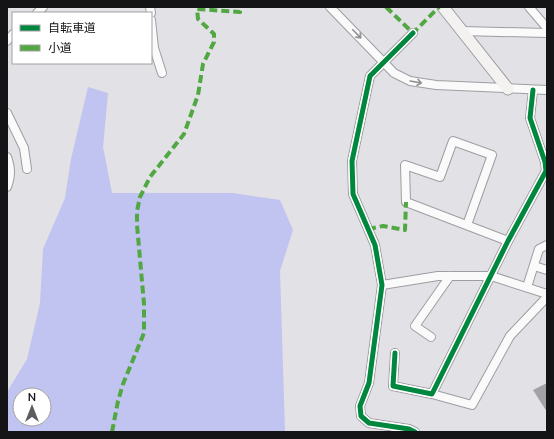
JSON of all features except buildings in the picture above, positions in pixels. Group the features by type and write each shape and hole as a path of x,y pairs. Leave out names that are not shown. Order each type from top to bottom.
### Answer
{"street":[{"path":"330,7 394,73 410,81 436,86 547,90"},
{"path":"443,7 508,89"},
{"path":"529,7 547,28"},
{"path":"152,29 154,48 162,73"},
{"path":"461,31 547,33"},
{"path":"413,32 370,76 352,162 353,194 375,245 382,285 369,383 361,401 360,411 364,420 369,423 409,429 415,432"},
{"path":"432,394 508,241 546,171 545,162 530,118 533,90"},
{"path":"7,113 24,148 27,169"},
{"path":"467,225 492,155 453,141 440,177 405,165 406,202 508,241"},
{"path":"7,157 10,166 10,177 7,187"},
{"path":"527,287 539,249 547,245"},
{"path":"534,266 547,270"},
{"path":"382,285 438,276 491,276 547,295 510,336 472,405 432,394 393,386 395,353"},
{"path":"431,337 415,326 450,276"}],"shaded area":[{"path":"88,87 108,93 103,147 112,193 233,193 280,200 293,230 280,271 285,432 7,432 7,392 27,359 40,303 43,249 65,198 71,159"}],"marked path":[{"path":"112,432 123,384 144,333 144,304 137,225 137,211 140,197 150,177 184,134 198,95 203,64 214,42 214,34 198,19 197,9 240,12 240,7"},
{"path":"386,7 413,33 439,7"},
{"path":"368,229 383,226 405,230 406,202"}],"cycle path":[{"path":"413,33 370,76 352,161 353,194 375,245 382,285 369,383 360,406 361,416 369,423 409,429 415,432"},
{"path":"395,353 393,386 432,394 508,241 546,171 545,162 530,118 533,90"}]}
